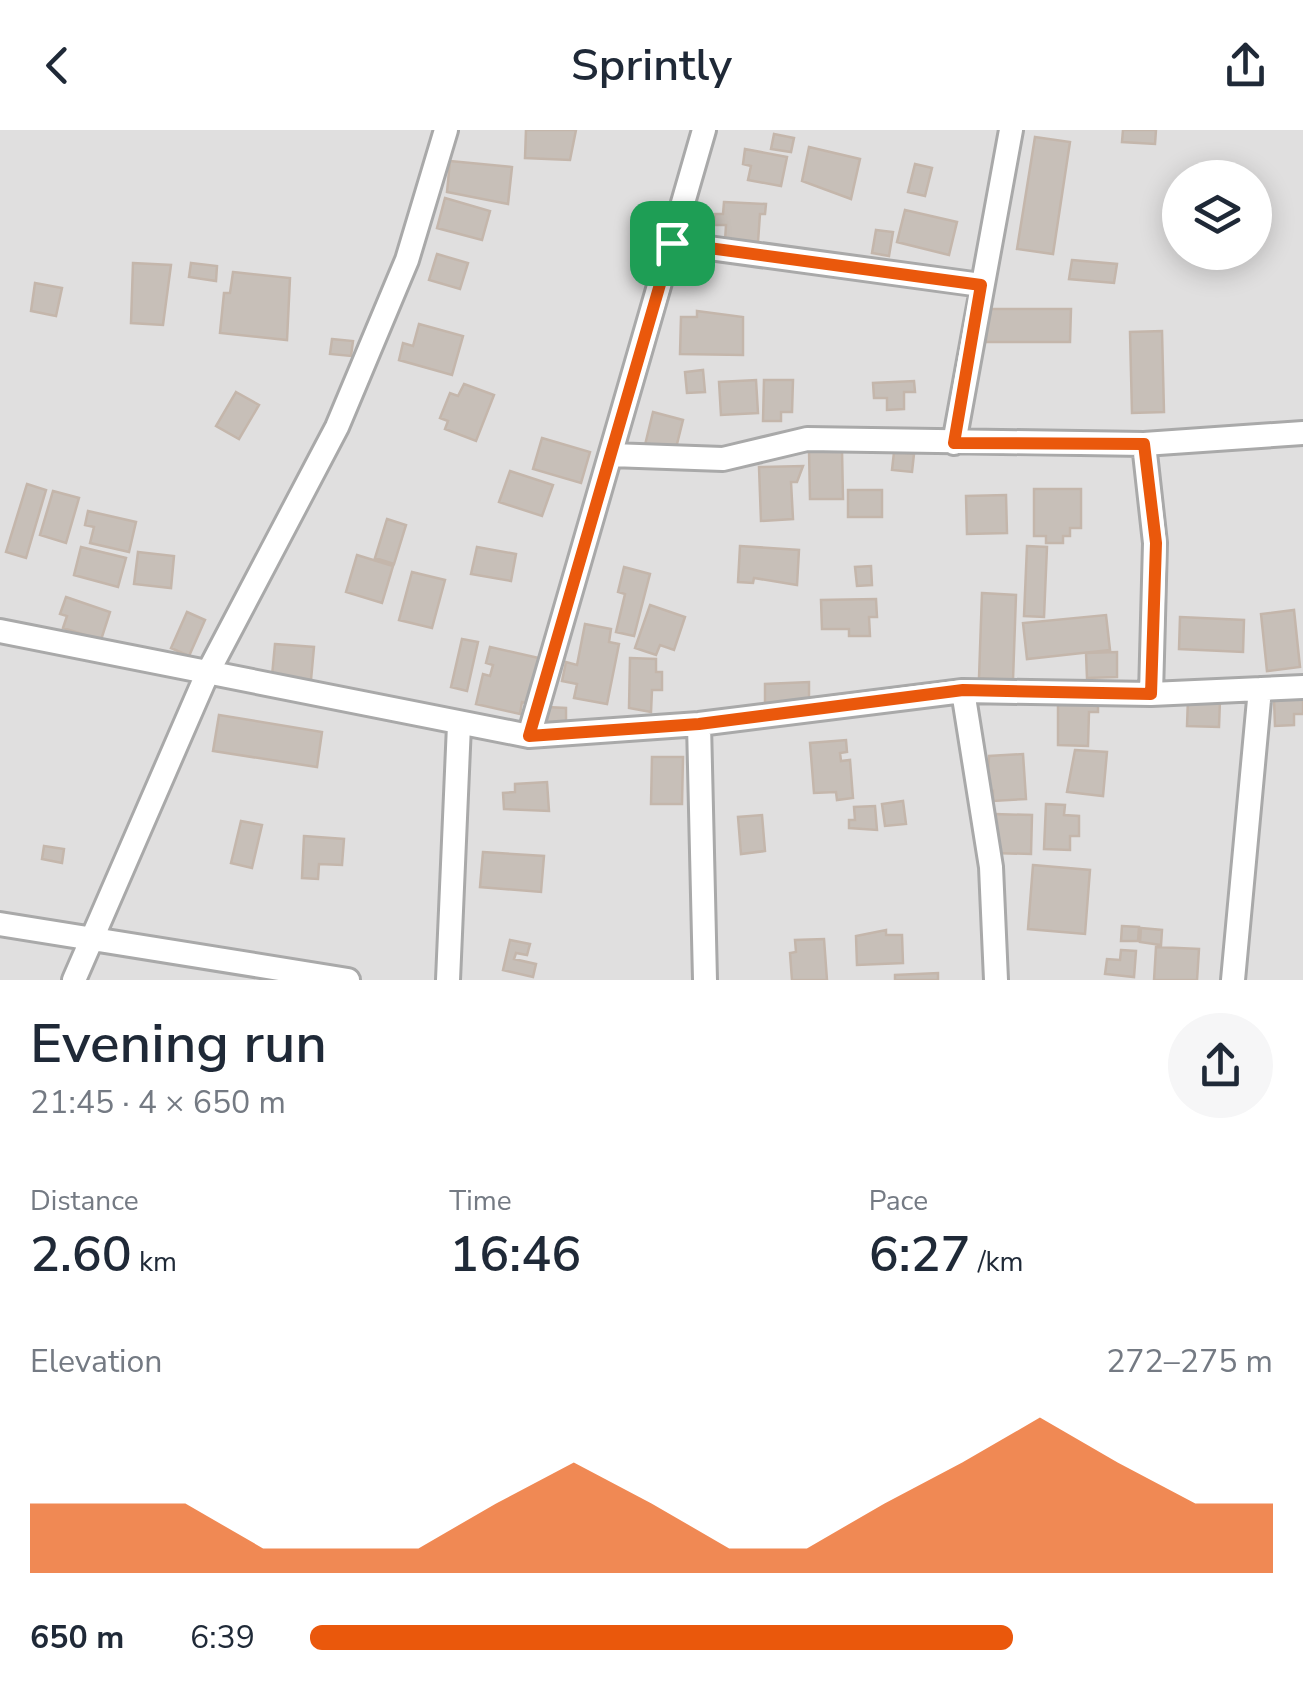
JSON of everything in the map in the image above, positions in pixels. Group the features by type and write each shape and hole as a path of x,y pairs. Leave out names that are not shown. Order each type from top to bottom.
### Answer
{"street":[{"path":"74,980 207,674 344,410 407,260 446,130"},
{"path":"529,736 704,130"},
{"path":"954,443 1011,130"},
{"path":"672,243 981,285"},
{"path":"611,455 723,459 807,439 1144,444 1303,432"},
{"path":"1144,444 1156,543 1151,694"},
{"path":"0,631 529,736 699,724 963,690 1151,694 1303,686"},
{"path":"1233,980 1260,689"},
{"path":"963,690 992,867 996,980"},
{"path":"699,724 705,980"},
{"path":"448,980 459,725"},
{"path":"0,924 348,980"}],"shaded area":[{"path":"0,130 1303,130 1303,980 0,980"}],"building":[{"path":"526,130 576,130 570,160 525,158"},
{"path":"1123,130 1156,130 1155,144 1122,142"},
{"path":"774,134 794,138 791,152 771,149"},
{"path":"1035,137 1070,142 1053,254 1017,249"},
{"path":"809,147 860,159 851,199 802,181"},
{"path":"745,149 787,157 781,186 748,180 751,166 743,164"},
{"path":"450,161 512,167 508,204 447,192"},
{"path":"915,164 932,168 925,196 908,192"},
{"path":"445,198 490,211 482,240 437,228"},
{"path":"724,202 766,204 765,214 760,214 758,242 725,241 726,225 714,225 715,214 723,214"},
{"path":"905,210 957,222 949,255 897,242"},
{"path":"876,230 893,232 889,256 872,253"},
{"path":"437,254 468,263 460,289 429,280"},
{"path":"1072,260 1117,264 1114,283 1069,279"},
{"path":"133,263 171,265 163,325 131,323"},
{"path":"191,263 217,266 216,281 189,277"},
{"path":"233,272 290,278 287,340 220,333 224,293 230,293"},
{"path":"35,283 62,288 56,316 31,311"},
{"path":"986,309 1071,309 1070,342 986,342"},
{"path":"697,311 743,317 743,355 680,354 681,317 697,317"},
{"path":"419,324 463,336 452,375 399,360 403,343 413,346"},
{"path":"1162,331 1164,412 1132,413 1130,332"},
{"path":"332,339 353,341 351,356 330,354"},
{"path":"703,370 705,392 687,393 685,372"},
{"path":"756,380 758,413 721,415 719,382"},
{"path":"764,380 793,380 792,412 781,412 781,421 763,421"},
{"path":"914,381 915,392 904,392 904,409 887,410 887,398 874,398 873,383"},
{"path":"464,384 494,395 476,441 445,429 448,421 440,418 450,393 458,396"},
{"path":"236,392 259,405 239,439 216,426"},
{"path":"653,412 683,420 675,452 645,445"},
{"path":"542,438 590,452 581,483 533,469"},
{"path":"809,450 842,450 843,499 810,499"},
{"path":"894,452 914,454 912,472 892,470"},
{"path":"803,466 797,482 791,482 793,519 761,521 759,467"},
{"path":"510,471 553,485 542,516 499,502"},
{"path":"27,484 46,490 26,558 6,552"},
{"path":"1034,489 1081,489 1081,528 1070,528 1070,536 1063,536 1063,543 1046,543 1046,536 1034,536"},
{"path":"848,490 882,490 882,517 848,517"},
{"path":"53,491 79,498 66,543 40,535"},
{"path":"1006,495 1007,533 967,534 966,496"},
{"path":"88,511 136,522 129,552 90,543 94,527 85,525"},
{"path":"387,519 406,525 394,564 375,558"},
{"path":"740,546 799,550 797,585 754,578 753,583 738,582"},
{"path":"1027,546 1047,547 1044,617 1024,616"},
{"path":"81,547 126,558 118,587 74,575"},
{"path":"477,547 516,554 511,581 471,574"},
{"path":"138,552 174,556 171,588 134,584"},
{"path":"357,555 393,566 382,603 346,592"},
{"path":"871,566 872,585 857,586 855,567"},
{"path":"624,567 650,574 634,636 616,632 625,594 618,592"},
{"path":"412,572 445,580 432,628 399,620"},
{"path":"982,593 1016,595 1013,680 979,678"},
{"path":"66,597 110,612 101,640 63,628 67,616 60,614"},
{"path":"876,599 877,617 869,617 870,636 849,636 849,629 822,629 821,600"},
{"path":"650,605 685,617 674,650 660,645 656,655 635,648"},
{"path":"1294,610 1300,667 1267,671 1261,614"},
{"path":"187,612 205,620 189,656 171,648"},
{"path":"1106,615 1110,650 1027,659 1023,623"},
{"path":"1180,617 1244,620 1243,652 1179,649"},
{"path":"585,624 611,629 609,642 619,644 607,704 574,698 577,684 562,681 566,662 577,665"},
{"path":"462,639 478,642 467,691 451,687"},
{"path":"275,644 314,647 311,680 272,676"},
{"path":"490,647 543,659 532,705 522,702 520,714 476,704 483,674 490,676 493,665 486,663"},
{"path":"1117,652 1117,677 1087,678 1086,653"},
{"path":"630,658 656,659 656,672 662,672 662,690 652,690 651,712 629,708"},
{"path":"809,682 809,708 765,709 765,684"},
{"path":"1188,698 1220,700 1219,727 1187,726"},
{"path":"1274,699 1303,699 1303,714 1294,714 1294,725 1275,726"},
{"path":"1058,704 1098,705 1098,712 1089,712 1088,746 1058,745"},
{"path":"547,707 566,708 566,725 547,725"},
{"path":"219,715 322,732 317,767 213,751"},
{"path":"846,740 847,752 840,753 841,761 850,760 853,798 837,800 836,792 814,793 810,743"},
{"path":"1075,750 1107,752 1103,796 1067,792"},
{"path":"1023,754 1026,799 993,801 993,791 987,792 989,756"},
{"path":"652,757 683,757 682,804 651,804"},
{"path":"547,782 549,811 504,809 503,793 515,792 515,784"},
{"path":"903,801 906,824 885,826 882,804"},
{"path":"1046,804 1065,805 1064,815 1079,816 1079,836 1070,836 1070,850 1044,849"},
{"path":"875,806 877,830 849,828 849,820 855,820 854,807"},
{"path":"994,814 1032,815 1031,854 993,853"},
{"path":"762,815 765,851 741,854 738,817"},
{"path":"241,821 262,825 252,868 231,863"},
{"path":"304,836 344,839 342,865 319,864 318,879 302,878"},
{"path":"44,846 64,849 62,863 42,859"},
{"path":"483,852 544,856 541,892 480,887"},
{"path":"1033,865 1090,870 1085,934 1028,929"},
{"path":"1122,926 1139,927 1138,941 1121,941"},
{"path":"1141,928 1162,930 1161,945 1140,942"},
{"path":"886,930 886,935 902,935 903,963 857,965 856,936"},
{"path":"824,939 827,980 792,980 790,953 796,952 795,940"},
{"path":"510,940 530,944 527,955 516,953 514,959 536,964 533,977 503,970"},
{"path":"1156,947 1199,949 1197,980 1154,980"},
{"path":"1121,950 1136,951 1134,977 1105,974 1107,959 1120,960"},
{"path":"938,973 938,980 895,980 895,975"}],"route":[{"path":"672,243 981,285 954,443 1144,444 1156,543 1151,694 963,690 699,724 529,736 672,243"}]}
